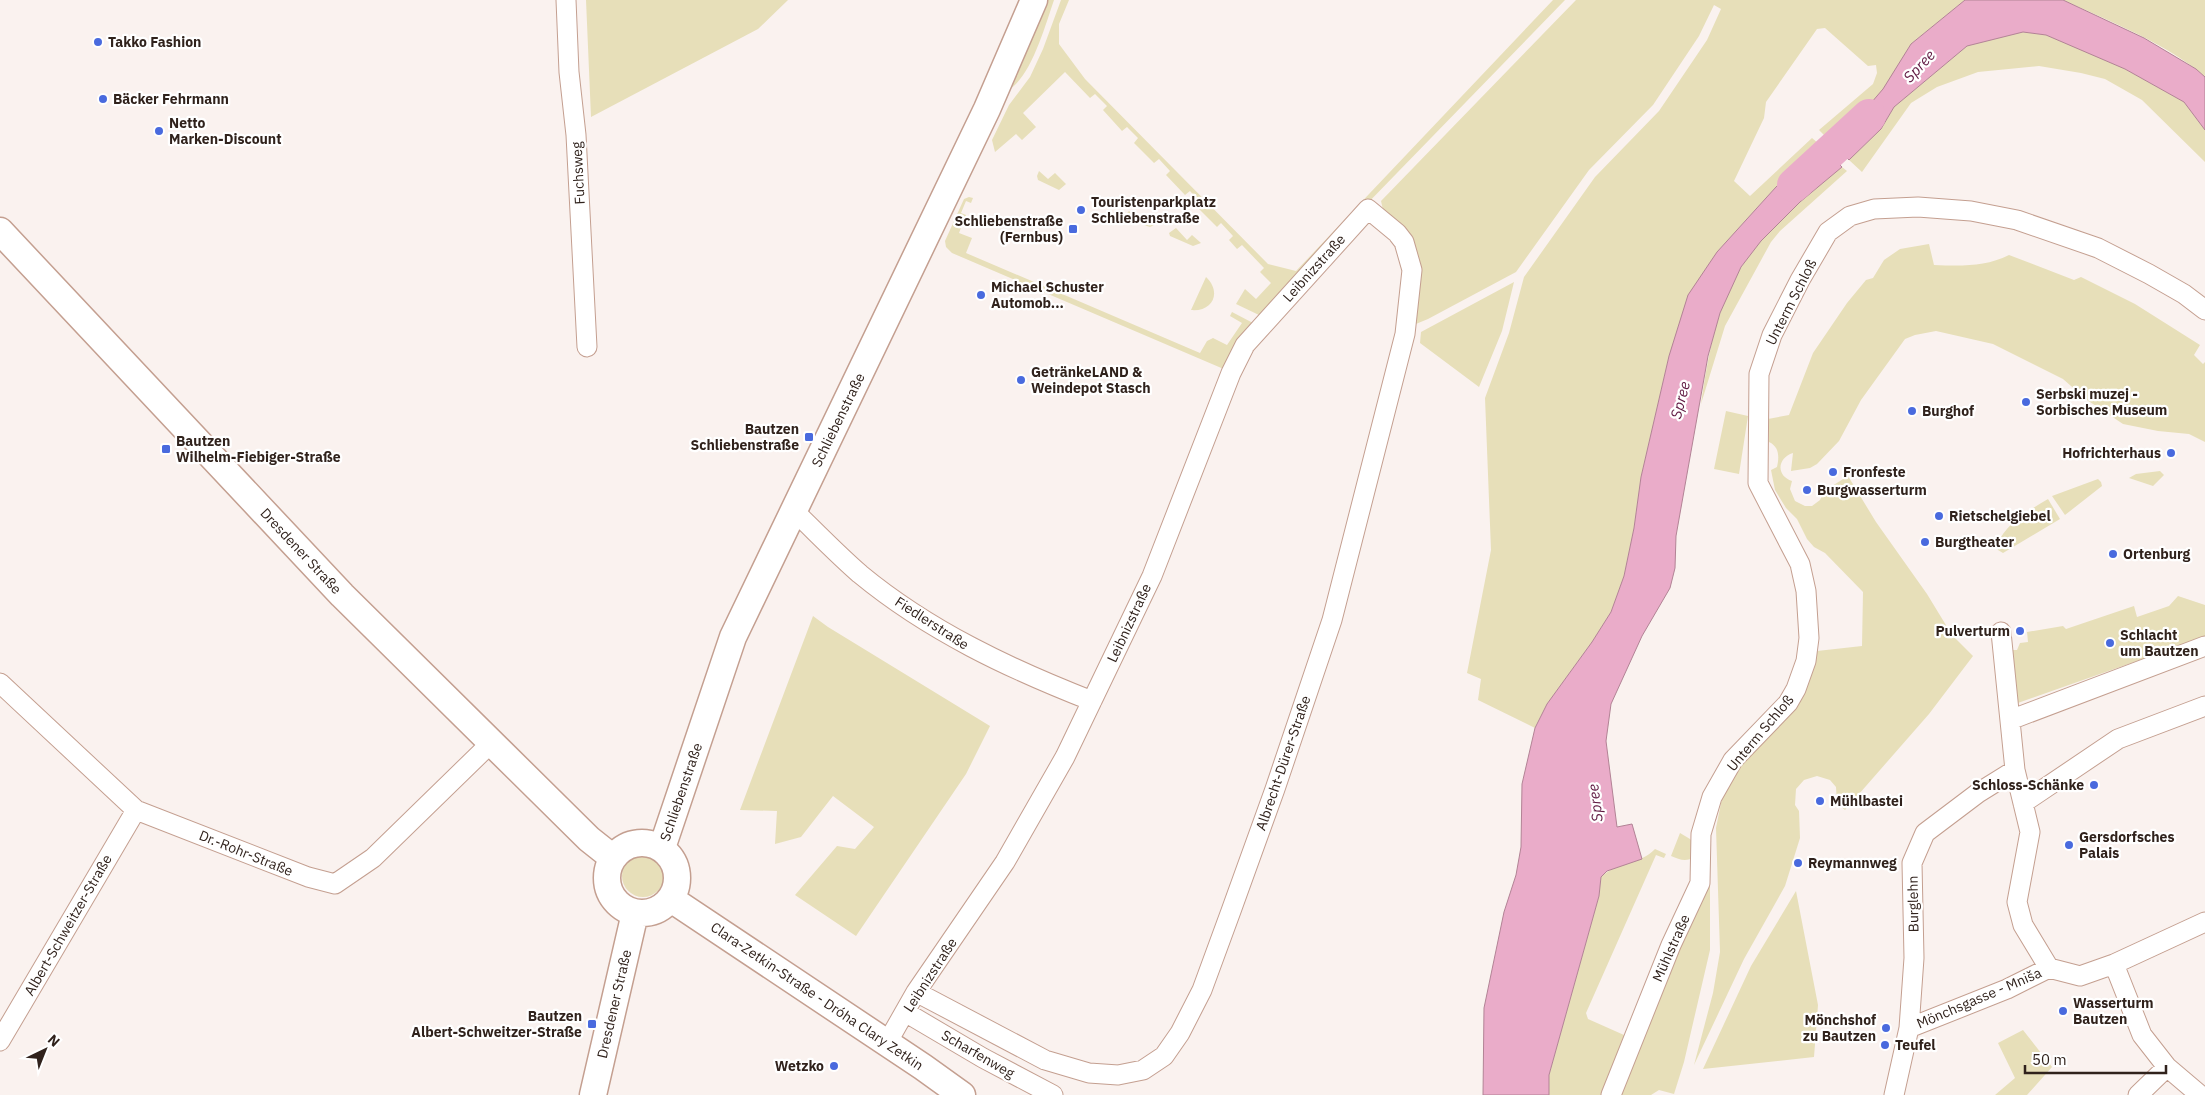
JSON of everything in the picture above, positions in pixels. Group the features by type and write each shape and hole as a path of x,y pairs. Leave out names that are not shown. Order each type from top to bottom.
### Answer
{"main road":[{"name":"Schliebenstraße","path":"662,848 733,637 987,109 1034,0"},
{"name":"Dresdener Straße","path":"0,231 342,595 589,839 613,858"},
{"path":"635,843 652,844 662,848 676,866 678,877 671,899 655,911 635,913 624,908 615,900 609,890 607,880 608,868 613,858 620,850 635,843"},
{"name":"Clara-Zetkin-Straße - Dróha Clary Zetkin","path":"671,899 962,1095"},
{"name":"Dresdener Straße","path":"593,1095 635,913"}],"street":[{"name":"Fuchsweg","path":"566,0 569,72 576,135 587,347"},
{"name":"Unterm Schloß","path":"1712,797 1733,760 1788,703 1796,689 1806,661 1809,638 1806,591 1800,564 1758,484 1758,374 1772,335 1828,232 1850,216 1874,208 1918,207 1971,211 2017,220 2098,248 2184,294 2205,310"},
{"name":"Leibnizstraße","path":"887,1043 916,992 1005,862 1065,757 1152,576 1231,373 1244,345 1368,209"},
{"name":"Albrecht-Dürer-Straße","path":"916,992 1045,1060 1088,1073 1118,1074 1144,1070 1164,1056 1180,1033 1202,990 1276,788 1332,620 1404,334 1412,270 1404,242 1397,233 1368,209"},
{"name":"Fiedlerstraße","path":"794,511 860,574 910,610 976,650 1033,678 1092,701"},
{"path":"2002,635 2015,770 2030,832 2017,902 2023,925 2049,968 2080,976 2114,964 2205,922"},
{"path":"2010,720 2205,646"},
{"name":"Dr.-Rohr-Straße","path":"0,683 136,810 308,878 335,884 373,858 491,743"},
{"path":"2023,803 2118,739 2205,706"},
{"name":"Burglehn","path":"1894,1095 1909,1028 1914,958 1912,863 1924,833 1978,793 2015,770"},
{"name":"Mühlstraße","path":"1611,1095 1671,945 1700,883 1701,834 1712,797"},
{"name":"Albert-Schweitzer-Straße","path":"0,1041 7,1012 136,810"},
{"path":"2114,964 2142,1035 2167,1067 2200,1095"},
{"name":"Mönchsgasse - Mniša","path":"1909,1028 2007,989 2049,968"},
{"name":"Scharfenweg","path":"905,1012 983,1058 1053,1095"},
{"path":"2138,1095 2167,1067"}],"shaded area":[{"path":"586,0 788,0 758,29 591,117"},
{"path":"1045,0 1054,0 1042,37 1023,75 1007,91"},
{"path":"1061,0 1069,0 1059,24 1059,44 1085,79 1268,264 1296,271 1553,0 1565,0 1259,315 1236,304 1245,289 1256,299 1271,283 1260,272 1264,268 1242,245 1237,249 1229,240 1233,236 1221,223 1217,227 1196,206 1200,202 1190,191 1185,195 1166,175 1170,171 1159,159 1154,163 1134,143 1138,138 1127,127 1122,131 1103,110 1107,106 1095,94 1090,98 1065,72 1023,113 1036,127 1022,140 1016,134 995,152 992,140 1009,105 1030,77 1043,49"},
{"path":"1576,0 1965,0 1911,44 1884,89 1865,110 1828,139 1819,130 1873,84 1877,73 1876,65 1868,66 1825,28 1817,29 1766,102 1764,118 1734,181 1750,196 1812,138 1819,144 1776,187 1717,252 1669,356 1641,477 1634,528 1624,576 1611,612 1592,642 1547,704 1535,728 1478,700 1481,679 1467,673 1491,550 1485,398 1509,333 1524,277 1595,177 1659,111 1707,40 1721,9 1714,5 1699,36 1653,105 1589,170 1516,272 1428,319 1411,326 1417,269 1384,214 1381,201"},
{"path":"2063,0 2205,0 2205,77 2174,54 2156,44"},
{"path":"2023,32 2046,35 2088,52 2125,69 2184,102 2205,130 2205,162 2142,100 2105,79 2039,66 1978,72 1937,87 1911,103 1862,172 1849,160 1881,129 1894,107 1967,46"},
{"path":"1842,167 1847,171 1780,231 1771,242 1725,326 1701,404 1710,350 1719,315 1742,266 1752,251 1776,225"},
{"path":"1039,171 1048,179 1055,173 1066,184 1059,190 1038,180"},
{"path":"973,198 971,203 966,201 961,213 966,215 959,233 972,238 966,253 1200,353 1207,341 1213,338 1227,345 1242,323 1230,316 1232,312 1253,323 1226,370 952,253 946,247 945,241 964,199"},
{"path":"1129,211 1139,221 1145,216 1154,225 1150,227 1126,219 1125,215"},
{"path":"1176,228 1187,240 1192,235 1201,243 1193,246 1170,236 1169,233"},
{"path":"1929,244 1934,265 1982,264 2009,255 2074,280 2081,277 2135,304 2200,345 2194,355 2203,364 2205,362 2205,442 2189,434 2158,431 2123,424 2087,400 2063,379 1993,344 1936,331 1905,339 1861,400 1839,441 1817,464 1810,468 1791,471 1793,453 1784,459 1780,467 1781,471 1787,479 1792,481 1790,489 1795,501 1805,506 1812,506 1820,500 1824,491 1848,476 1876,522 1927,594 1952,635 1973,656 1929,714 1845,810 1837,803 1836,787 1830,780 1817,776 1804,780 1796,789 1795,805 1799,811 1800,838 1785,886 1744,959 1694,1065 1713,993 1720,952 1716,828 1722,798 1742,765 1803,692 1817,651 1862,646 1863,592 1825,553 1814,547 1807,539 1797,519 1786,508 1775,490 1771,470 1777,467 1778,456 1777,450 1769,442 1768,419 1789,415 1813,353 1847,303 1866,280 1873,278 1884,260 1900,249"},
{"path":"1206,277 1214,289 1213,300 1205,308 1191,310"},
{"path":"1514,282 1502,331 1479,387 1420,343 1421,332"},
{"path":"1726,411 1748,416 1739,474 1714,469"},
{"path":"2160,471 2164,475 2153,486 2129,478 2136,474"},
{"path":"2098,479 2102,486 2065,515 2052,496"},
{"path":"2048,499 2060,519 2003,553 1998,550 1997,545 2006,530 2025,513"},
{"path":"2178,596 2205,605 2205,637 2015,704 2009,650 2017,650 2020,643 2028,642 2027,632 2063,626 2066,629 2134,606 2137,617 2169,606"},
{"path":"813,616 990,726 966,774 856,936 795,895 837,846 855,849 874,827 833,796 801,837 775,844 777,811 740,810"},
{"path":"1680,833 1690,839 1696,847 1695,857 1689,860 1677,859 1671,856"},
{"path":"1655,849 1666,854 1664,858 1656,855 1586,1013 1588,1019 1624,1035 1602,1095 1549,1095 1549,1075 1599,896 1601,877 1607,872 1642,858"},
{"path":"1710,849 1710,950 1684,1062 1674,1094 1659,1090 1651,1095 1618,1095 1706,883"},
{"path":"643,855 658,861 664,876 658,891 643,897 628,891 622,876 628,861"},
{"path":"1796,891 1818,1005 1814,1057 1703,1069 1751,966"},
{"path":"2023,1030 2052,1067 2027,1095 1995,1095 2015,1078 1998,1043"}],"water":[{"path":"1965,0 2063,0 2144,38 2196,69 2205,77 2205,130 2184,102 2125,69 2046,35 2023,32 1967,46 1894,107 1881,129 1849,160 1828,139 1865,110 1883,89 1911,44"},
{"path":"1819,144 1842,167 1800,202 1761,241 1741,267 1720,313 1708,356 1676,536 1675,568 1670,588 1642,636 1611,704 1606,741 1617,827 1632,824 1642,859 1607,871 1601,877 1599,896 1549,1075 1549,1095 1483,1095 1484,1008 1504,912 1516,875 1521,847 1522,784 1535,728 1547,704 1592,642 1611,612 1624,576 1634,528 1641,477 1669,356 1688,295 1717,252 1776,187"}],"waterway":[{"name":"Spree","path":"1794,185 1869,116"}],"place":[{"name":"Takko Fashion","path":"98,42"},
{"name":"Bäcker Fehrmann","path":"103,99"},
{"name":"Netto Marken-Discount","path":"159,131"},
{"name":"Touristenparkplatz Schliebenstraße","path":"1081,210"},
{"name":"Schliebenstraße (Fernbus)","path":"1073,229"},
{"name":"Michael Schuster Automob...","path":"981,295"},
{"name":"GetränkeLAND & Weindepot Stasch","path":"1021,380"},
{"name":"Serbski muzej - Sorbisches Museum","path":"2026,402"},
{"name":"Burghof","path":"1912,411"},
{"name":"Bautzen Schliebenstraße","path":"809,437"},
{"name":"Bautzen Wilhelm-Fiebiger-Straße","path":"166,449"},
{"name":"Hofrichterhaus","path":"2171,453"},
{"name":"Fronfeste","path":"1833,472"},
{"name":"Burgwasserturm","path":"1807,490"},
{"name":"Rietschelgiebel","path":"1939,516"},
{"name":"Burgtheater","path":"1925,542"},
{"name":"Ortenburg","path":"2113,554"},
{"name":"Pulverturm","path":"2020,631"},
{"name":"Schlacht um Bautzen","path":"2110,643"},
{"name":"Schloss-Schänke","path":"2094,785"},
{"name":"Mühlbastei","path":"1820,801"},
{"name":"Gersdorfsches Palais","path":"2069,845"},
{"name":"Reymannweg","path":"1798,863"},
{"name":"Wasserturm Bautzen","path":"2063,1011"},
{"name":"Bautzen Albert-Schweitzer-Straße","path":"592,1024"},
{"name":"Mönchshof zu Bautzen","path":"1886,1028"},
{"name":"Teufel","path":"1885,1045"},
{"name":"Wetzko","path":"834,1066"}]}
